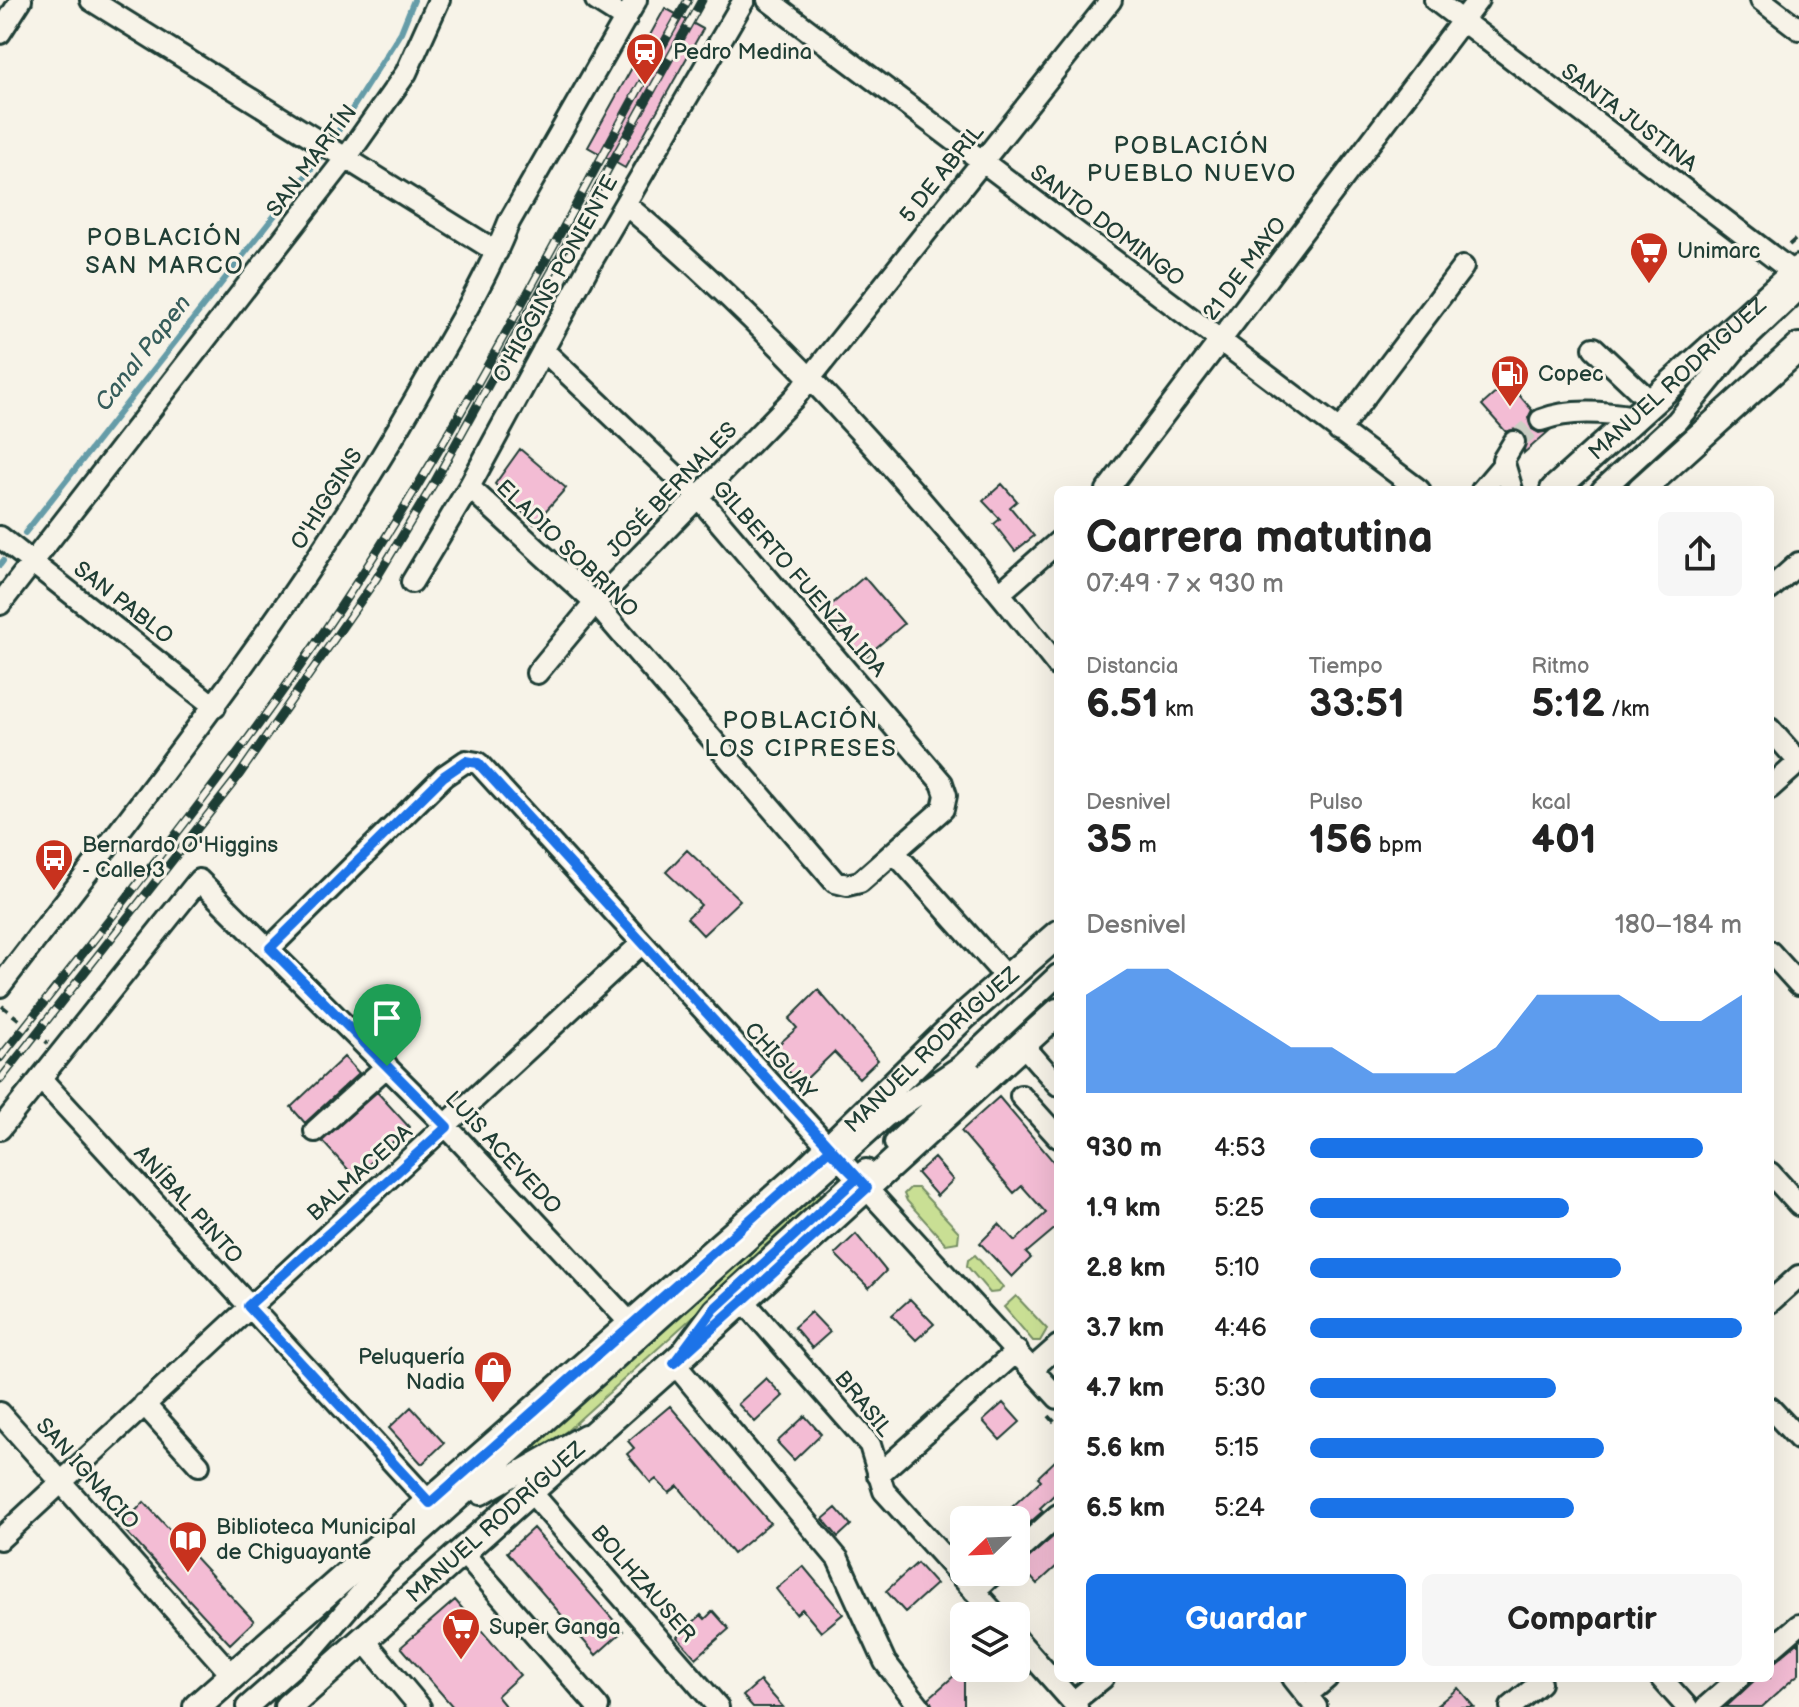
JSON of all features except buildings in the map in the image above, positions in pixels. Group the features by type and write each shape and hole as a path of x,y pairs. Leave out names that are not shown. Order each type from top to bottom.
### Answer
{"main road":[{"name":"MANUEL RODRÍGUEZ","path":"1558,486 1797,277"},
{"path":"1645,486 1799,347"},
{"name":"MANUEL RODRÍGUEZ","path":"197,1707 633,1326 834,1155 953,1027 1054,937"},
{"name":"MANUEL RODRÍGUEZ","path":"288,1707 674,1363 862,1183 1054,1016"}],"street":[{"path":"0,33 21,0"},
{"path":"91,0 497,252"},
{"name":"SAN MARTÍN","path":"0,604 346,158 406,73 439,0"},
{"path":"596,0 626,19"},
{"name":"O'HIGGINS","path":"0,986 215,707 340,526 497,252 509,222 636,0"},
{"name":"O'HIGGINS PONIENTE","path":"412,582 469,487 625,204 744,0"},
{"name":"SANTO DOMINGO","path":"768,0 1414,486"},
{"name":"5 DE ABRIL","path":"810,378 1111,0"},
{"name":"SANTA JUSTINA","path":"1435,0 1797,277"},
{"name":"21 DE MAYO","path":"1110,486 1478,0"},
{"path":"1761,0 1799,29"},
{"path":"625,204 737,304 810,378 1000,593 1054,661"},
{"path":"1339,431 1463,267"},
{"path":"1606,486 1677,421 1797,277"},
{"path":"1622,486 1693,421 1753,346 1799,304"},
{"path":"1594,348 1643,409"},
{"name":"GILBERTO FUENZALIDA","path":"543,350 699,498 942,783 946,795 943,809 895,853"},
{"name":"JOSÉ BERNALES","path":"537,673 595,603 699,498 810,378"},
{"path":"1541,420 1561,415 1643,409"},
{"path":"1511,486 1504,464 1505,454 1514,442"},
{"path":"1485,486 1504,464"},
{"name":"ELADIO SOBRINO","path":"469,487 595,603 831,879 841,885 854,885 895,853"},
{"name":"SAN PABLO","path":"0,537 215,707"},
{"path":"1000,593 1054,546"},
{"path":"1774,585 1799,563"},
{"path":"1774,734 1799,762 1774,784"},
{"name":"CHIGUAY","path":"270,948 444,776 466,761 484,767 641,944 1054,1394"},
{"path":"895,853 1007,978"},
{"name":"LUIS ACEVEDO","path":"63,1052 199,880 447,1127 633,1326"},
{"name":"BALMACEDA","path":"0,1539 641,944"},
{"path":"1774,956 1799,984"},
{"path":"247,1707 319,1642 386,1564 834,1155 961,1066 1054,979"},
{"path":"920,1707 885,1662 838,1559 674,1363 714,1309 862,1183 1054,995"},
{"path":"1023,1045 1054,1080"},
{"path":"0,1129 63,1052"},
{"path":"315,1131 387,1066"},
{"name":"ANÍBAL PINTO","path":"41,1079 430,1503"},
{"path":"1021,1096 1054,1133"},
{"path":"1774,1177 1799,1205"},
{"path":"1774,1298 1799,1276"},
{"name":"BRASIL","path":"743,1300 870,1445 884,1491 984,1602"},
{"path":"1032,1369 1054,1350"},
{"path":"878,1475 1017,1351"},
{"path":"144,1404 199,1465"},
{"path":"1774,1412 1799,1439"},
{"name":"SAN IGNACIO","path":"0,1413 233,1676"},
{"path":"265,1707 318,1660 391,1574 480,1495 559,1447 604,1426"},
{"name":"BOLHZAUSER","path":"531,1492 718,1707"},
{"path":"1030,1540 1054,1519"},
{"path":"463,1553 598,1707"},
{"path":"974,1591 980,1586"},
{"path":"1774,1647 1799,1625"},
{"path":"365,1641 420,1707"},
{"path":"1030,1654 1054,1681"},
{"path":"1055,1682 1075,1705 1099,1682"},
{"path":"1296,1682 1312,1701 1324,1682"},
{"path":"1665,1682 1687,1707"},
{"path":"1706,1707 1734,1682"},
{"path":"1511,1707 1540,1683"}],"path":[{"path":"0,1004 63,1052"}],"green space":[{"path":"910,1188 918,1188 959,1232 958,1242 946,1244 907,1201 904,1194"},
{"path":"817,1190 824,1198 559,1438 497,1477"},
{"path":"975,1255 1003,1287 999,1292 990,1293 967,1266 968,1260"},
{"path":"1016,1296 1047,1329 1040,1341 1033,1341 1004,1307"}],"waterway":[{"name":"Canal Papen","path":"335,136 401,32 414,0"},
{"name":"Canal Papen","path":"25,533 319,159"},
{"name":"Canal Papen","path":"0,565 3,561"}],"tunnel":[{"path":"1514,442 1541,420"}],"railway":[{"path":"0,1058 225,770 351,591 441,447 688,0"},
{"path":"0,1080 237,778 376,579 434,483 702,0"}],"place":[{"name":"Pedro Medina","path":"645,86"},
{"name":"Unimarc","path":"1649,285"},
{"name":"Copec","path":"1510,408"},
{"name":"Bernardo O'Higgins - Calle 3","path":"54,892"},
{"name":"Peluquería Nadia","path":"493,1404"},
{"name":"Biblioteca Municipal de Chiguayante","path":"188,1574"},
{"name":"Super Ganga","path":"461,1661"}],"district":[{"name":"POBLACIÓN PUEBLO NUEVO","path":"1192,159"},
{"name":"POBLACIÓN SAN MARCO","path":"165,251"},
{"name":"POBLACIÓN LOS CIPRESES","path":"801,734"}],"route":[{"path":"466,761 478,763 867,1188 674,1363 685,1344 714,1309 857,1178 829,1150 430,1503 248,1306 447,1127 387,1066 270,948 444,776 466,761"}]}
